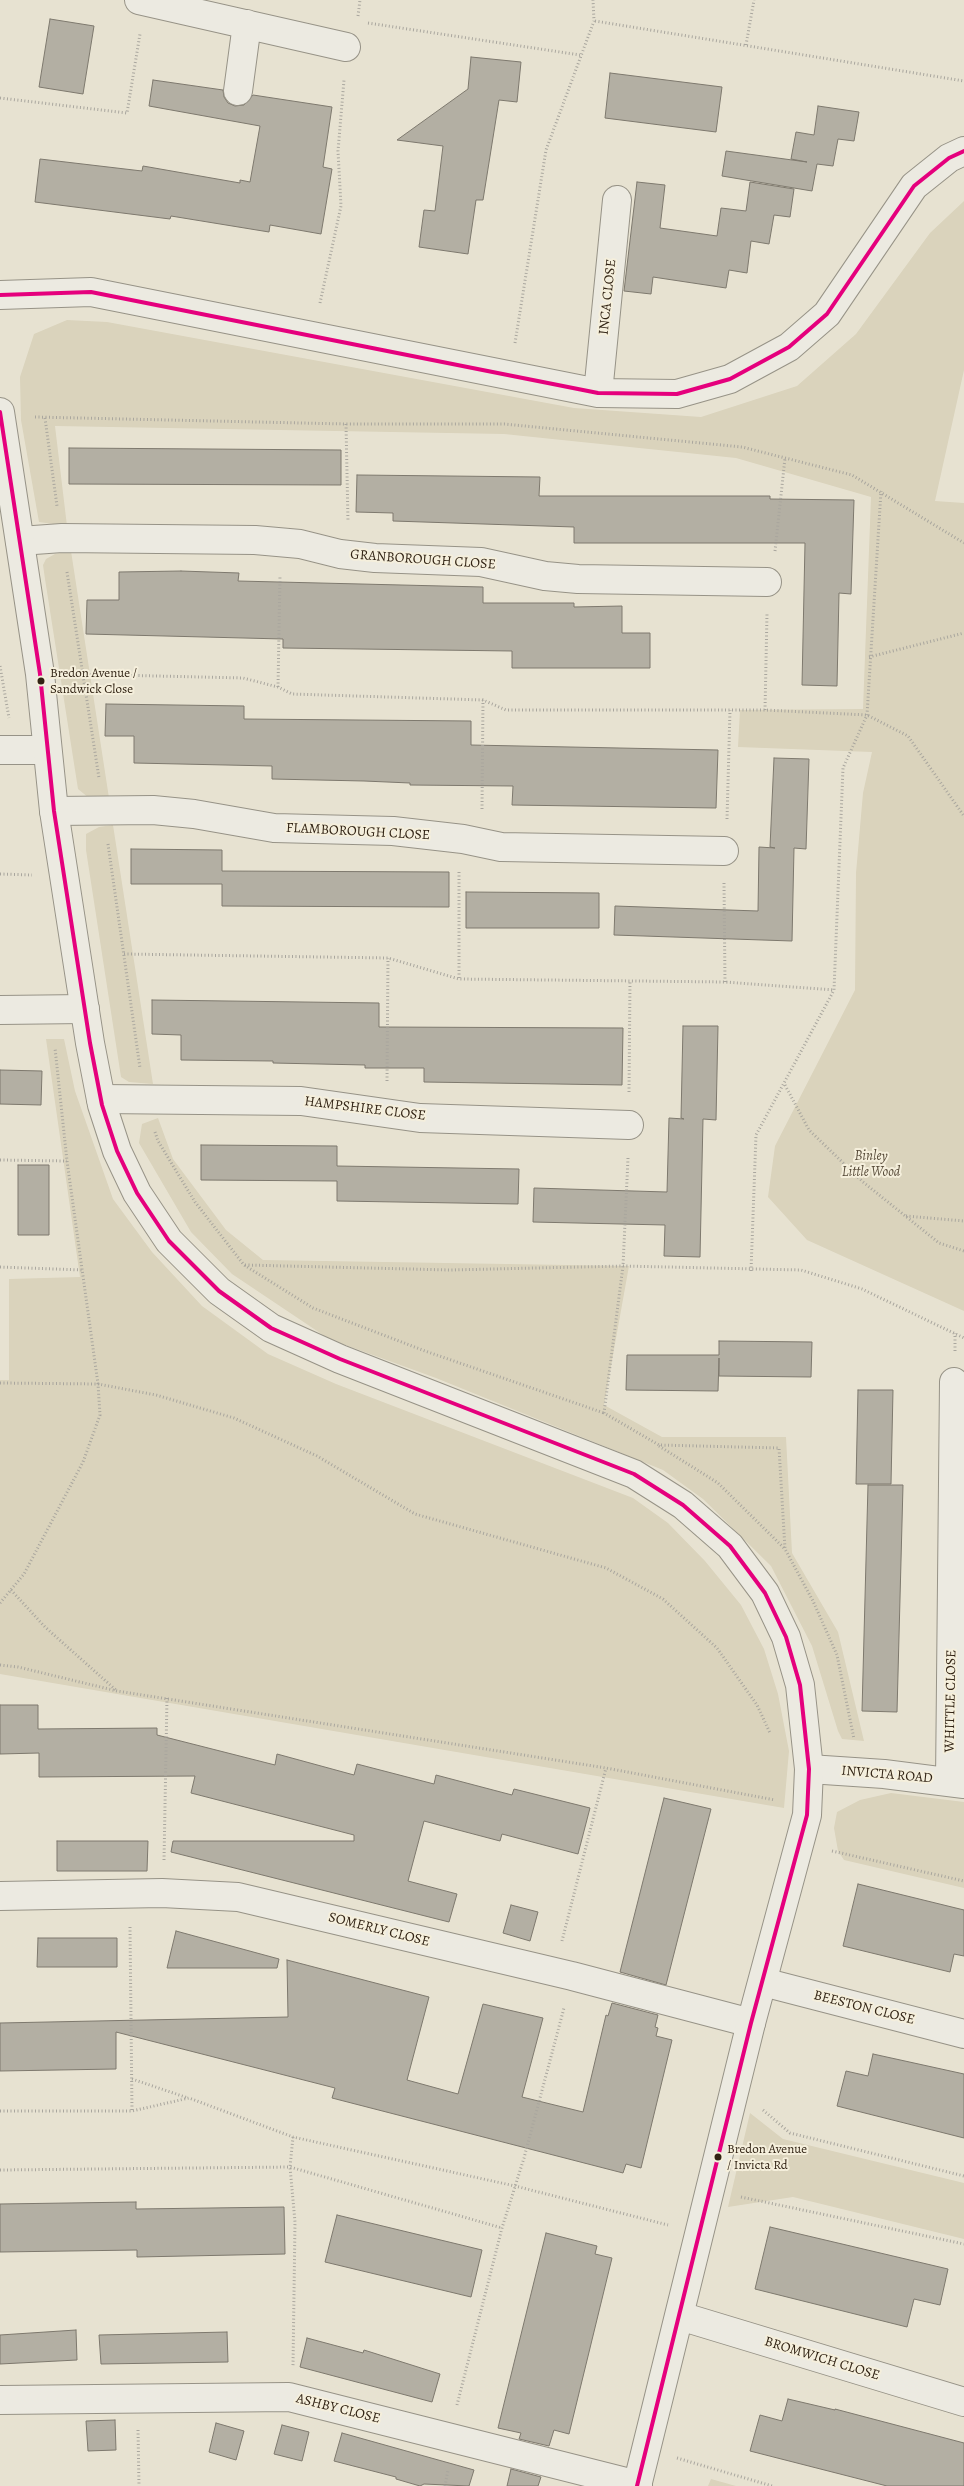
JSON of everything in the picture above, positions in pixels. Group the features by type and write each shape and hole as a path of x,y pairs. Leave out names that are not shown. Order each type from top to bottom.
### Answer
{"street":[{"path":"139,0 346,47"},
{"path":"238,91 247,24"},
{"path":"0,294 91,292 598,393 677,394 730,379 789,347 827,314 914,186 949,158 964,150"},
{"name":"INCA CLOSE","path":"598,393 617,200"},
{"path":"2,427 40,674 54,811 85,1009 101,1098 117,1151 137,1193 169,1241 219,1291 271,1328 340,1359 634,1474 683,1505 730,1546 764,1594 786,1637 800,1685 809,1770 807,1815 751,2023 648,2448 637,2486"},
{"name":"GRANBOROUGH CLOSE","path":"20,542 62,538 279,542 300,544 340,554 375,558 481,562 545,576 767,582"},
{"path":"0,750 47,750"},
{"name":"FLAMBOROUGH CLOSE","path":"54,811 153,810 194,814 274,828 393,831 463,839 501,847 724,851"},
{"path":"0,1010 85,1009"},
{"name":"HAMPSHIRE CLOSE","path":"101,1098 301,1101 420,1118 629,1125"},
{"name":"WHITTLE CLOSE","path":"954,1382 957,1782"},
{"name":"INVICTA ROAD","path":"809,1770 884,1774 957,1782"},
{"name":"SOMERLY CLOSE","path":"0,1896 162,1893 238,1897 563,1974 751,2023"},
{"name":"BEESTON CLOSE","path":"763,1982 964,2034"},
{"name":"BROMWICH CLOSE","path":"680,2316 964,2402"},
{"name":"ASHBY CLOSE","path":"0,2400 289,2397 449,2436 637,2486"}],"path":[{"path":"313,336 341,206 338,151 346,47 357,21 360,0"},
{"path":"509,376 546,150 594,21 593,0"},
{"path":"746,45 754,0"},
{"path":"357,21 580,55"},
{"path":"594,21 964,81"},
{"path":"0,98 127,113 137,56"},
{"path":"45,418 104,810 144,1100 158,1141 195,1202 244,1265 313,1308 425,1352 604,1413 625,1426"},
{"path":"2,427 45,418 346,424 504,424 742,447 852,475 964,543"},
{"path":"340,554 348,528 346,424"},
{"path":"751,1270 756,1135 785,1085 834,990 843,768 867,714 869,657 881,491"},
{"path":"278,687 279,542"},
{"path":"869,657 964,633"},
{"path":"40,674 243,678 278,687 292,694 483,700 506,710 765,710 867,714 908,736 964,816"},
{"path":"459,979 459,862 463,839 481,821 483,700"},
{"path":"124,954 388,958 459,979 725,982 834,990"},
{"path":"387,1112 388,958"},
{"path":"604,1413 623,1266 629,1125 630,981"},
{"path":"0,1603 24,1574 83,1462 100,1415 98,1384 67,1161 51,1010"},
{"path":"785,1085 809,1130 863,1182 939,1243 964,1251"},
{"path":"0,1160 67,1161"},
{"path":"906,1216 964,1221"},
{"path":"244,1265 450,1270 623,1266 801,1270 862,1289 964,1338"},
{"path":"0,1267 82,1270"},
{"path":"0,1383 98,1384 156,1395 234,1418 317,1456 415,1514 606,1568 663,1599 717,1648 757,1705 773,1740"},
{"path":"659,1445 718,1483 785,1549"},
{"path":"10,1590 45,1627 117,1691"},
{"path":"0,1665 18,1667 117,1691 606,1768 781,1801 807,1815"},
{"path":"162,1893 167,1698"},
{"path":"449,2436 502,2228 515,2186 563,1974 606,1768"},
{"path":"838,1851 964,1881"},
{"path":"130,1894 132,2111"},
{"path":"132,2079 293,2137 515,2186 700,2233"},
{"path":"736,2088 790,2133 964,2176"},
{"path":"0,2111 132,2111 189,2098"},
{"path":"289,2397 294,2364 295,2222 290,2167 293,2137"},
{"path":"0,2170 290,2167 502,2228"},
{"path":"710,2193 753,2198 964,2244"},
{"path":"139,2400 139,2486"},
{"path":"648,2448 687,2462 772,2486"}],"green space":[{"name":"Binley Little Wood","path":"964,201 964,370 935,501 964,503 964,1311 807,1240 768,1197 775,1146 855,990 856,873 863,793 872,752 738,747 740,710 863,709 871,497 736,458 504,434 55,426 67,526 39,522 21,420 20,377 34,334 67,320 107,322 574,408 701,417 797,386 856,334 930,233"},
{"path":"71,551 109,798 89,798 78,789 45,579 43,565 46,559 55,554"},
{"path":"113,825 153,1084 129,1082 121,1077 86,850 86,834 99,827"},
{"path":"46,1039 64,1039 75,1091 113,1199 152,1252 202,1306 268,1354 336,1384 633,1498 668,1523 705,1561 741,1605 764,1649 778,1694 789,1751 784,1808 0,1674 0,1380 9,1380 9,1279 80,1277"},
{"path":"158,1118 173,1159 226,1230 263,1260 629,1266 604,1405 662,1437 786,1437 792,1553 838,1632 864,1741 842,1739 812,1646 771,1566 703,1499 663,1470 436,1378 329,1339 232,1274 191,1232 139,1143 142,1124"},
{"path":"891,1793 964,1802 964,1888 844,1860 838,1851 834,1828 837,1812 860,1800"},
{"path":"750,2113 783,2139 964,2183 964,2239 793,2197 728,2207"},
{"path":"711,2479 736,2486 708,2486"}],"building":[{"path":"50,19 94,26 83,94 39,87"},
{"path":"471,57 521,62 517,102 499,100 483,200 476,200 468,254 419,247 424,210 435,211 443,146 397,140 468,89"},
{"path":"610,73 722,87 716,132 605,118"},
{"path":"153,80 223,90 224,97 228,103 235,106 244,105 253,95 332,107 323,167 332,169 321,234 270,225 269,232 171,216 170,219 35,202 40,159 142,171 143,166 240,183 240,180 250,182 260,126 149,106"},
{"path":"818,106 859,112 854,141 838,139 833,166 817,164 812,191 722,176 726,151 807,162 791,159 796,132 814,135"},
{"path":"637,182 665,185 660,228 717,236 721,208 746,211 750,182 794,189 790,217 774,215 769,244 751,241 747,273 729,270 726,288 653,277 651,294 624,291"},
{"path":"69,448 341,450 341,485 69,484"},
{"path":"357,475 540,477 539,496 770,496 770,499 854,500 851,594 839,593 837,686 802,685 805,543 574,543 574,527 393,521 393,513 356,512"},
{"path":"181,571 239,573 238,581 483,587 483,603 574,603 574,607 622,606 622,633 650,633 650,668 512,668 512,651 283,648 283,639 86,634 87,600 119,600 119,572"},
{"path":"106,704 244,706 244,719 471,721 471,745 718,750 716,808 512,805 513,786 410,785 410,783 364,781 272,779 272,766 134,763 134,736 105,736"},
{"path":"774,758 809,759 806,849 794,848 792,941 614,935 615,906 758,911 759,847 775,848 770,847"},
{"path":"131,849 222,850 222,871 449,872 449,907 222,906 222,884 131,884"},
{"path":"466,892 599,893 599,928 466,928"},
{"path":"152,1000 379,1003 379,1027 623,1028 622,1085 424,1082 424,1068 365,1068 365,1065 273,1063 273,1061 181,1060 181,1035 152,1034"},
{"path":"683,1026 718,1026 716,1120 703,1119 700,1257 664,1256 665,1225 533,1222 534,1188 667,1192 669,1118 684,1119 681,1118"},
{"path":"0,1070 42,1071 41,1105 0,1104"},
{"path":"201,1145 337,1146 337,1166 519,1169 518,1204 337,1201 337,1181 201,1180"},
{"path":"18,1165 49,1165 49,1235 18,1235"},
{"path":"719,1341 812,1342 811,1377 719,1376 719,1358 718,1391 626,1390 627,1355 719,1355"},
{"path":"858,1390 893,1390 891,1484 856,1484"},
{"path":"868,1485 903,1485 897,1712 862,1711"},
{"path":"0,1705 38,1705 38,1729 157,1728 157,1735 275,1765 277,1754 354,1775 357,1764 434,1784 436,1775 512,1795 514,1789 590,1808 578,1854 502,1834 500,1841 424,1821 408,1881 457,1894 449,1922 171,1852 173,1841 354,1841 354,1835 191,1793 195,1776 39,1777 39,1753 0,1754"},
{"path":"664,1798 711,1809 666,1985 620,1972"},
{"path":"57,1841 148,1841 147,1871 57,1871"},
{"path":"858,1884 964,1910 964,1956 954,1954 950,1972 843,1946"},
{"path":"511,1905 538,1912 530,1941 503,1933"},
{"path":"176,1931 279,1959 277,1968 167,1968"},
{"path":"38,1938 117,1938 117,1967 37,1967"},
{"path":"287,1960 429,1997 407,2080 458,2094 483,2004 543,2018 522,2097 583,2112 606,2015 608,2016 612,2003 658,2015 655,2027 658,2028 656,2036 672,2040 641,2168 626,2164 623,2173 332,2098 335,2088 116,2032 116,2069 0,2071 0,2023 288,2017"},
{"path":"873,2054 964,2074 964,2138 837,2106 846,2071 868,2076"},
{"path":"136,2202 136,2209 284,2207 285,2254 137,2257 137,2250 0,2252 0,2204"},
{"path":"337,2215 482,2250 471,2297 325,2262"},
{"path":"770,2227 948,2269 940,2305 914,2299 907,2327 755,2289"},
{"path":"546,2233 597,2246 595,2254 612,2258 569,2434 554,2430 549,2446 519,2439 521,2433 498,2428"},
{"path":"76,2330 77,2360 0,2364 0,2335"},
{"path":"227,2332 228,2362 101,2364 99,2335"},
{"path":"307,2338 363,2353 364,2350 440,2374 432,2402 300,2367"},
{"path":"788,2399 835,2409 964,2443 964,2486 887,2486 750,2451 760,2415 782,2421"},
{"path":"115,2420 116,2450 88,2451 86,2421"},
{"path":"216,2423 244,2431 236,2460 209,2452"},
{"path":"282,2425 309,2432 302,2461 274,2454"},
{"path":"342,2433 474,2470 469,2486 424,2484 420,2486 396,2479 396,2477 334,2461"},
{"path":"511,2469 541,2477 538,2486 507,2486"}],"transit line":[{"path":"0,295 91,292 598,393 677,394 730,379 789,347 827,314 914,186 949,158 964,151"},
{"path":"0,412 40,674 54,811 90,1043 102,1105 117,1151 137,1193 169,1241 219,1291 271,1328 340,1359 634,1474 683,1505 730,1546 765,1593 786,1637 800,1685 809,1769 807,1815 751,2023 637,2486"}],"place":[{"name":"Bredon Avenue / Sandwick Close","path":"41,681"},
{"name":"Bredon Avenue / Invicta Rd","path":"718,2157"}]}
